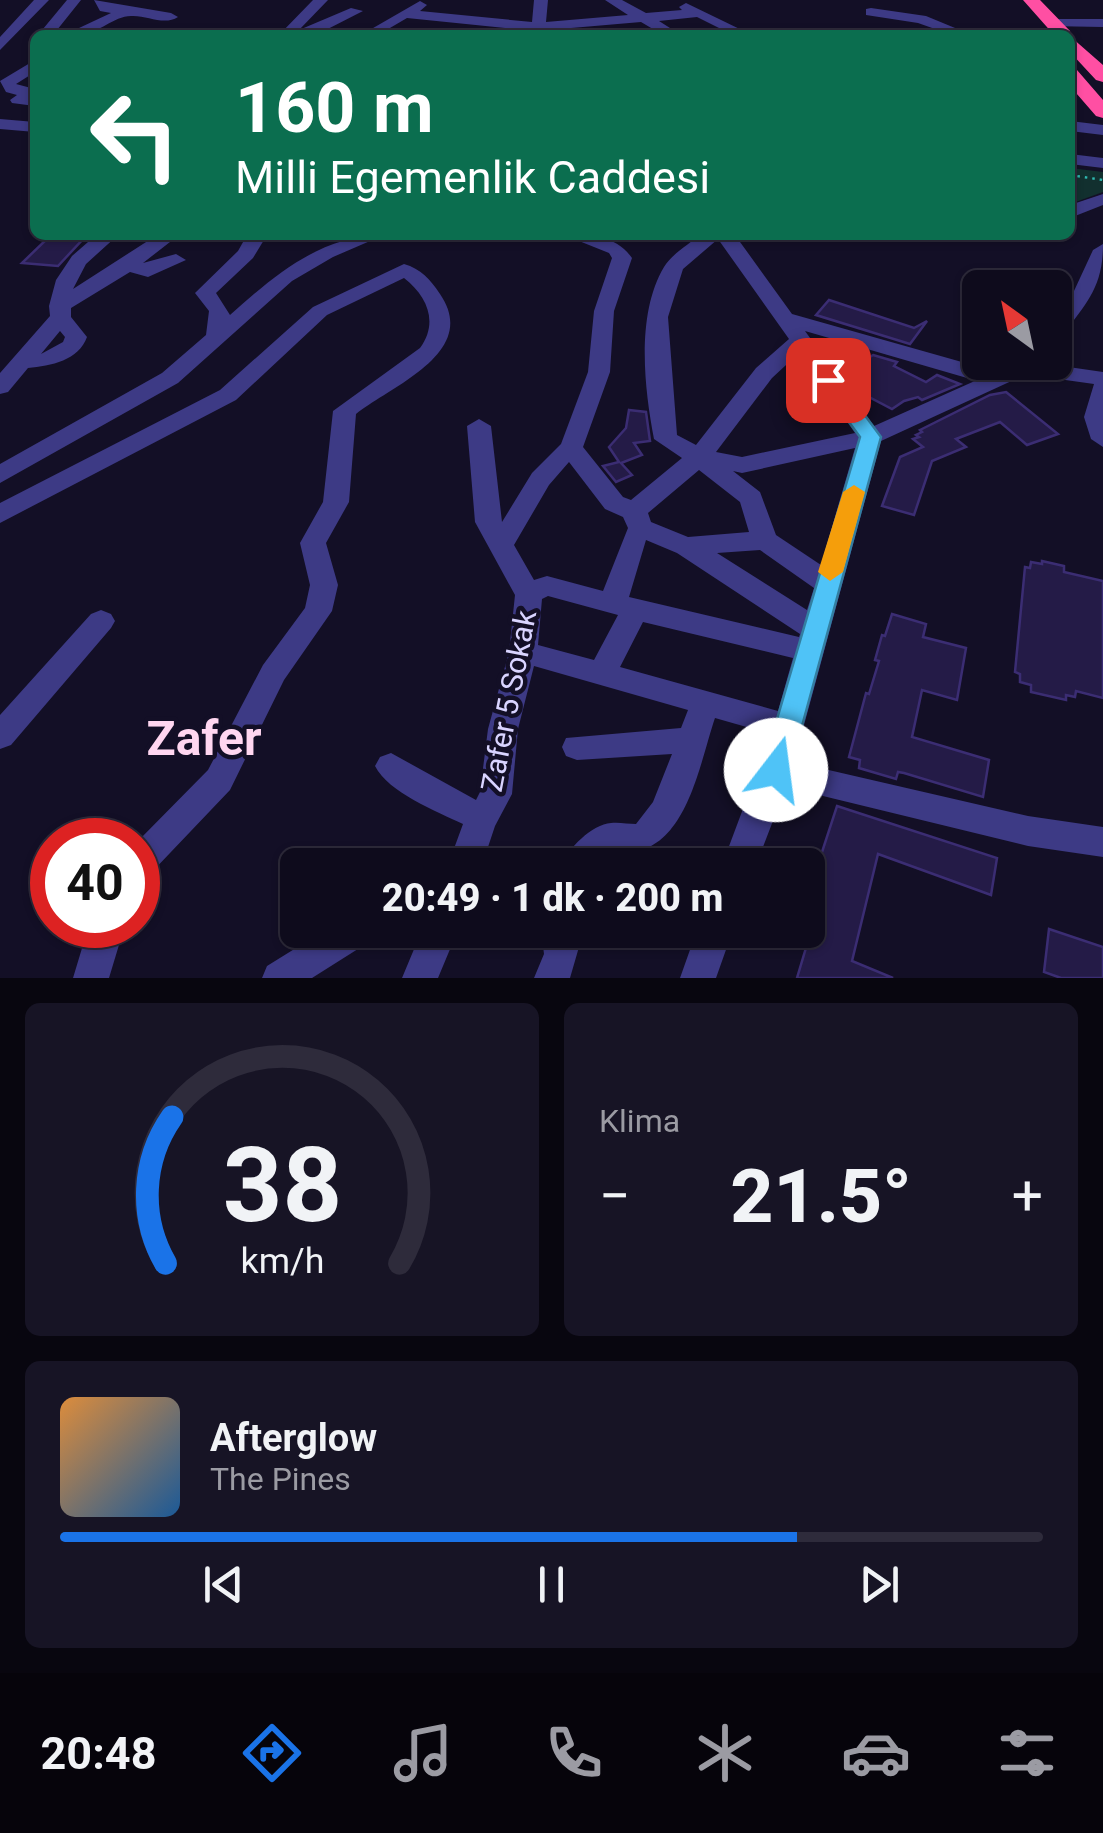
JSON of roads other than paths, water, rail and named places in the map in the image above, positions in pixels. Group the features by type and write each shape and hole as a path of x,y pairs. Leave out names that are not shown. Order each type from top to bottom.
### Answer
{"highway":[{"path":"1030,0 1058,29"},
{"path":"1075,47 1101,71"},
{"path":"1075,80 1103,112"}],"street":[{"path":"0,46 42,0"},
{"path":"49,30 74,0"},
{"path":"101,0 103,7 171,17"},
{"path":"156,0 174,15 167,30"},
{"path":"292,30 320,0"},
{"path":"400,23 426,0"},
{"path":"542,0 542,30"},
{"path":"612,0 663,30"},
{"path":"670,0 696,7 730,30"},
{"path":"863,30 871,12 884,0"},
{"path":"581,6 599,30"},
{"path":"549,30 640,19 696,7"},
{"path":"86,30 124,12"},
{"path":"315,30 356,12"},
{"path":"871,12 920,18 952,30"},
{"path":"400,23 444,17 535,30"},
{"path":"441,30 444,17"},
{"path":"1058,29 1103,23"},
{"path":"30,68 6,84 30,92"},
{"path":"30,94 18,100 30,101"},
{"path":"0,142 8,124"},
{"path":"1075,127 1103,130"},
{"path":"1075,171 1103,163"},
{"path":"1075,210 1103,199"},
{"path":"60,312 63,280 101,240"},
{"path":"0,388 60,312 162,240"},
{"path":"216,334 220,310 205,292 246,254 254,240"},
{"path":"0,476 170,378 285,277 326,253 361,240"},
{"path":"502,545 544,476 571,448 599,372 604,311 622,258 616,249 589,240"},
{"path":"706,240 674,267 657,317 661,414 666,439 699,457 751,498 765,540 827,583"},
{"path":"729,240 870,437"},
{"path":"88,250 148,271 176,260"},
{"path":"1072,308 1084,292 1103,250"},
{"path":"0,514 228,395 320,311 377,280 404,270 412,273 442,312 444,321 420,362 345,411 336,502 313,543 324,585 318,611 273,673 220,780 160,840"},
{"path":"787,319 962,370"},
{"path":"602,674 624,605 638,519 699,457 764,373 800,341"},
{"path":"1072,374 1103,378"},
{"path":"699,457 742,464 870,437 996,380"},
{"path":"1049,380 1103,388 1096,418 1103,439"},
{"name":"Zafer 5 Sokak","path":"472,848 496,794 502,729 523,652 530,592 507,565 502,545 488,522 490,495 478,442 480,426"},
{"path":"746,848 776,770 870,437"},
{"path":"571,448 583,458 614,503 686,546 812,640"},
{"path":"686,546 765,540"},
{"path":"530,592 548,586 624,605 812,640"},
{"path":"0,736 101,621"},
{"path":"523,652 788,726"},
{"path":"596,848 608,837 637,840 650,834 663,814 705,705"},
{"path":"577,747 690,740"},
{"path":"391,766 440,798 482,818"},
{"path":"776,770 1028,831 1103,842"},
{"path":"91,978 100,948"},
{"path":"280,978 328,948"},
{"path":"418,974 431,948"},
{"path":"552,978 562,948"},
{"path":"698,978 709,948"}],"district":[{"name":"Zafer","path":"204,738"}]}
